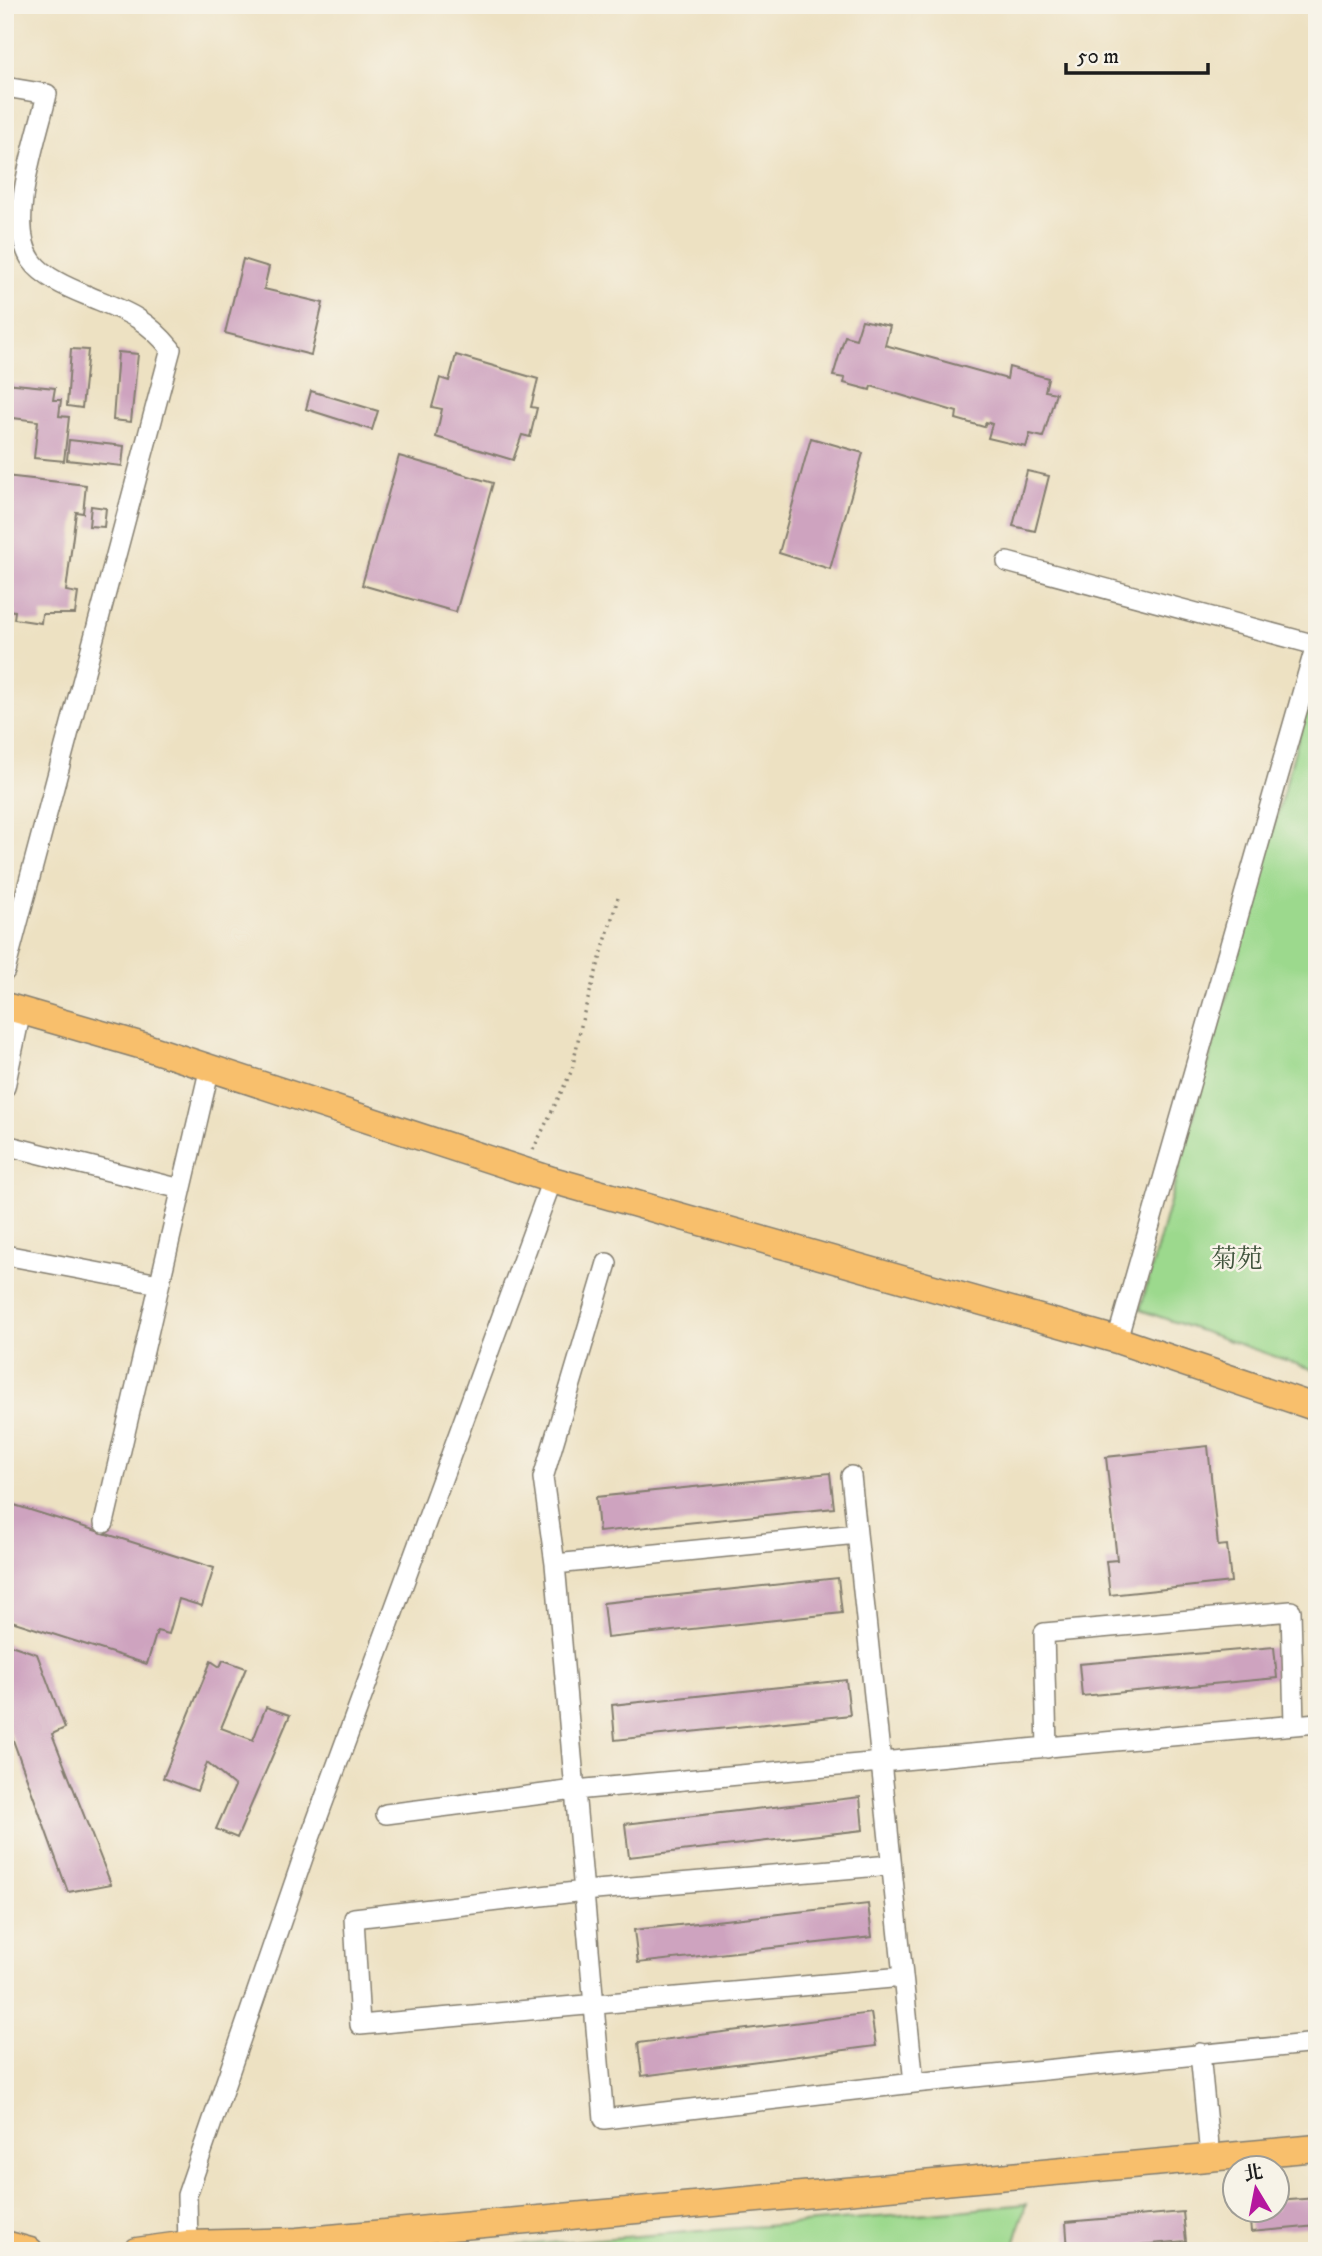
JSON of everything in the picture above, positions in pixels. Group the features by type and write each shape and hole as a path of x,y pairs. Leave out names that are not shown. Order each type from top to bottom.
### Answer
{"main road":[{"path":"13,1008 210,1067 552,1180 1117,1339 1317,1408"},
{"path":"137,2251 298,2241 1317,2147"},
{"path":"5,2244 30,2251"}],"street":[{"path":"5,87 47,94 22,204 22,239 33,262 66,287 151,325 171,349 5,971"},
{"path":"1007,562 1316,643 1117,1339"},
{"path":"5,1087 13,1008"},
{"path":"104,1523 210,1067"},
{"path":"5,1144 181,1189"},
{"path":"188,2247 187,2195 200,2156 306,1849 552,1180"},
{"path":"5,1255 159,1284"},
{"path":"607,1263 543,1478 555,1564 604,2119 914,2083 1317,2043"},
{"path":"851,1476 914,2083"},
{"path":"555,1564 857,1534"},
{"path":"1047,1748 1044,1633 1291,1611 1293,1724"},
{"path":"386,1814 575,1790 1317,1723"},
{"path":"891,1866 584,1891 354,1918 360,2025 903,1977"},
{"path":"1200,2053 1210,2156"}],"path":[{"path":"523,1171 572,1070 583,1016 618,898"}],"green space":[{"name":"菊苑","path":"1317,671 1317,1371 1140,1310"},
{"path":"1026,2204 1012,2251 448,2251 967,2210"}],"building":[{"path":"243,259 269,267 264,289 323,303 311,355 225,333"},
{"path":"862,320 890,326 885,345 1007,379 1009,367 1048,378 1045,391 1056,393 1043,437 1030,434 1026,447 988,438 992,424 986,422 984,427 956,419 957,412 871,386 870,390 844,383 845,378 833,376 845,336 856,339"},
{"path":"71,349 88,350 82,408 67,406"},
{"path":"118,352 138,354 131,422 113,420"},
{"path":"456,355 538,379 531,407 537,408 530,437 522,435 513,460 436,437 442,409 432,407 440,378 449,381"},
{"path":"5,383 55,388 53,400 61,400 59,416 69,417 64,461 34,458 38,421 5,417"},
{"path":"311,391 378,411 372,430 306,409"},
{"path":"811,438 863,453 830,569 779,553"},
{"path":"69,440 124,446 122,466 67,460"},
{"path":"399,456 493,483 456,612 362,585"},
{"path":"1027,471 1049,476 1035,531 1013,526"},
{"path":"5,476 86,485 83,513 76,512 66,591 78,593 75,614 42,614 41,623 14,619 15,611 5,610 5,539 10,503 5,503"},
{"path":"91,506 106,508 104,527 89,526"},
{"path":"1208,1446 1218,1546 1227,1545 1231,1582 1110,1595 1106,1561 1117,1560 1106,1457"},
{"path":"830,1473 834,1508 599,1532 596,1497"},
{"path":"5,1502 214,1568 202,1606 179,1599 169,1634 157,1631 147,1664 5,1619"},
{"path":"838,1578 842,1613 607,1638 603,1603"},
{"path":"5,1643 37,1654 65,1728 52,1734 111,1884 68,1892 5,1718"},
{"path":"1274,1647 1277,1678 1082,1696 1079,1664"},
{"path":"223,1660 246,1668 221,1728 253,1740 266,1707 290,1715 237,1838 216,1829 235,1786 207,1763 197,1791 163,1778 211,1661 220,1667"},
{"path":"846,1680 850,1715 615,1740 612,1705"},
{"path":"860,1797 863,1830 629,1857 625,1824"},
{"path":"868,1904 872,1937 638,1963 634,1930"},
{"path":"871,2013 876,2046 642,2076 638,2043"},
{"path":"1317,2198 1317,2226 1251,2232 1250,2224 1290,2224 1290,2200"},
{"path":"1183,2212 1186,2241 1068,2251 1066,2222"}]}
